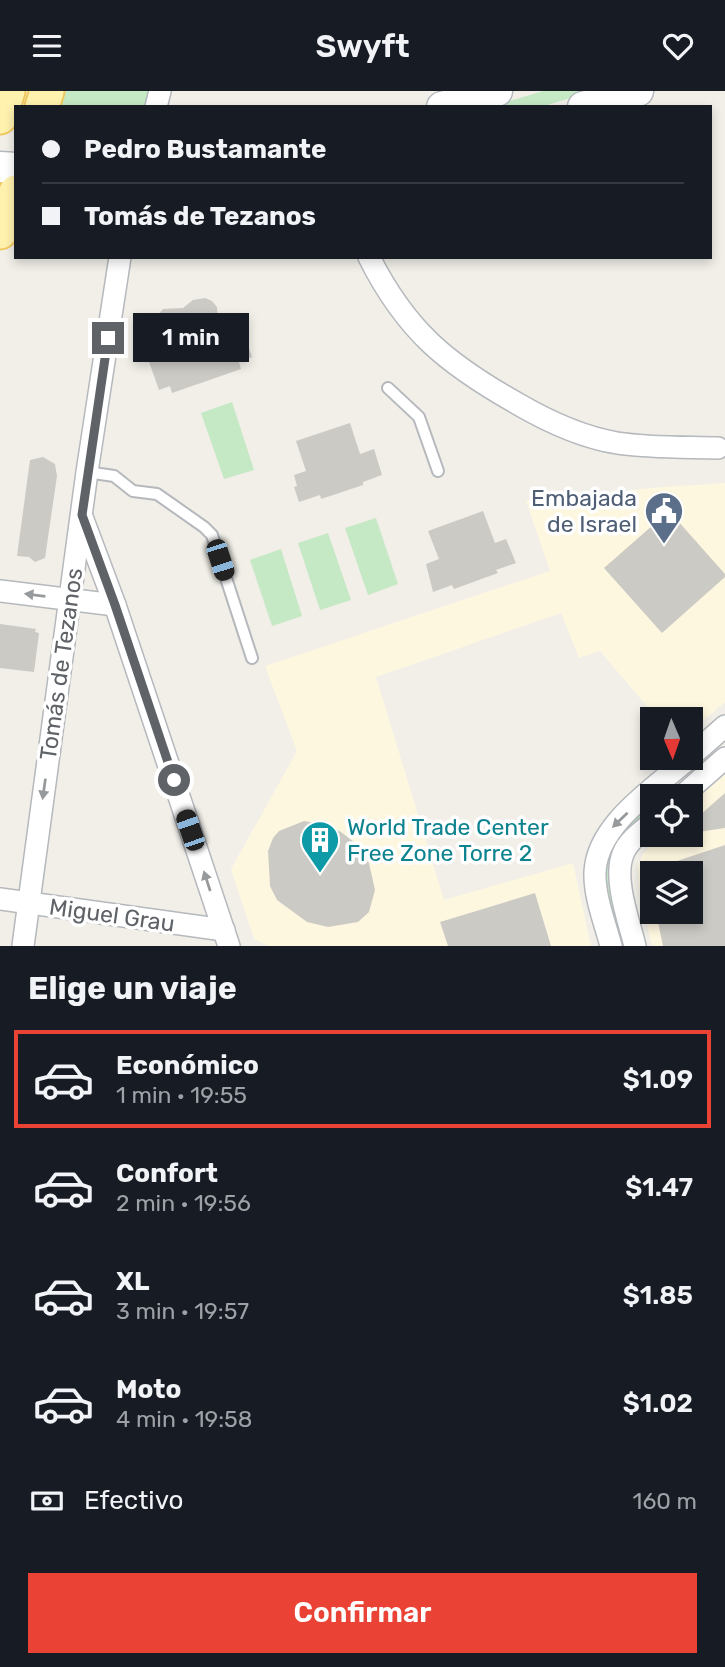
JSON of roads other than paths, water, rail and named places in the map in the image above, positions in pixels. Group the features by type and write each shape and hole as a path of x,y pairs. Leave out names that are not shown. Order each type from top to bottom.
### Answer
{"main road":[{"path":"0,117 8,91"},
{"path":"0,232 14,197"}],"street":[{"path":"449,105 497,91"},
{"path":"590,105 638,91"},
{"name":"Tomás de Tezanos","path":"23,946 87,472 120,259"},
{"path":"370,259 382,284 402,314 434,348 476,381 550,422 615,443 654,447 718,447"},
{"path":"82,515 115,605 226,938"},
{"path":"0,591 115,605"},
{"path":"704,745 725,726"},
{"path":"696,784 725,758"},
{"path":"611,946 595,873 599,848 613,826 675,770"},
{"path":"635,946 620,884 620,865 623,852 640,833"},
{"name":"Miguel Grau","path":"0,899 226,938"}],"lane":[{"path":"388,388 419,417 438,471"},
{"path":"87,472 114,476 133,491 157,494 212,535 252,658"}],"place":[{"name":"Embajada de Israel","path":"664,545"},
{"name":"World Trade Center Free Zone Torre 2","path":"320,874"}]}
